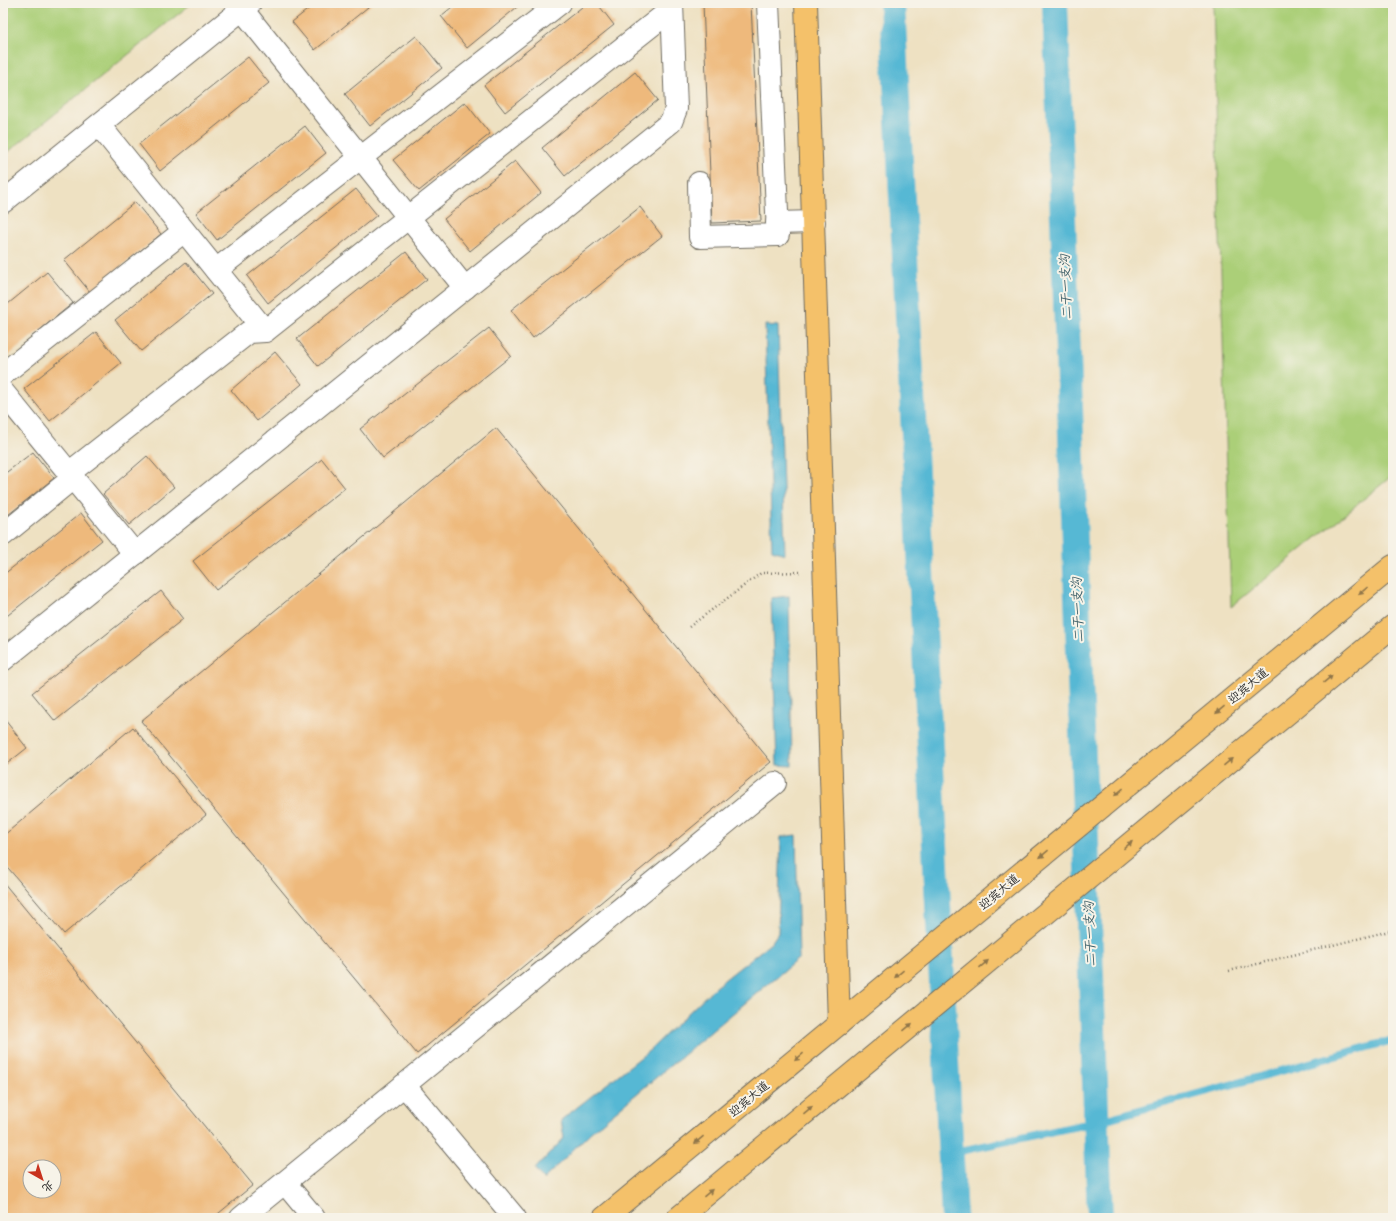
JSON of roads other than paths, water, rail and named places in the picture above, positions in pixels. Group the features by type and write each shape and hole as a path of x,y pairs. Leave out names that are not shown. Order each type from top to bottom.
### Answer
{"main road":[{"path":"806,3 839,1024"},
{"name":"迎宾大道","path":"604,1218 1393,566"},
{"path":"678,1218 1393,626"}],"lane":[{"path":"216,270 361,159 560,3"},
{"path":"699,183 700,237 778,235 768,3"},
{"path":"3,202 99,125 243,5 361,159 465,288"},
{"path":"3,535 71,475 249,332 265,331 409,218 672,6"},
{"path":"3,660 671,122 676,109 672,6"},
{"path":"99,125 265,331"},
{"path":"777,223 814,222"},
{"path":"3,374 184,231"},
{"path":"3,392 135,554"},
{"path":"241,1218 775,783"},
{"path":"404,1086 514,1218"},
{"path":"285,1182 314,1218"}],"water":[{"path":"765,325 778,326 785,554 772,550"},
{"path":"789,596 792,766 777,765 771,598"},
{"path":"796,835 799,958 591,1132 543,1180 535,1169 564,1138 561,1120 650,1050 714,988 771,943 778,933 781,837"}],"waterway":[{"path":"892,3 954,1218"},
{"name":"二干一支沟","path":"1055,3 1100,1218"},
{"path":"951,1153 1096,1122 1393,1040"}]}
